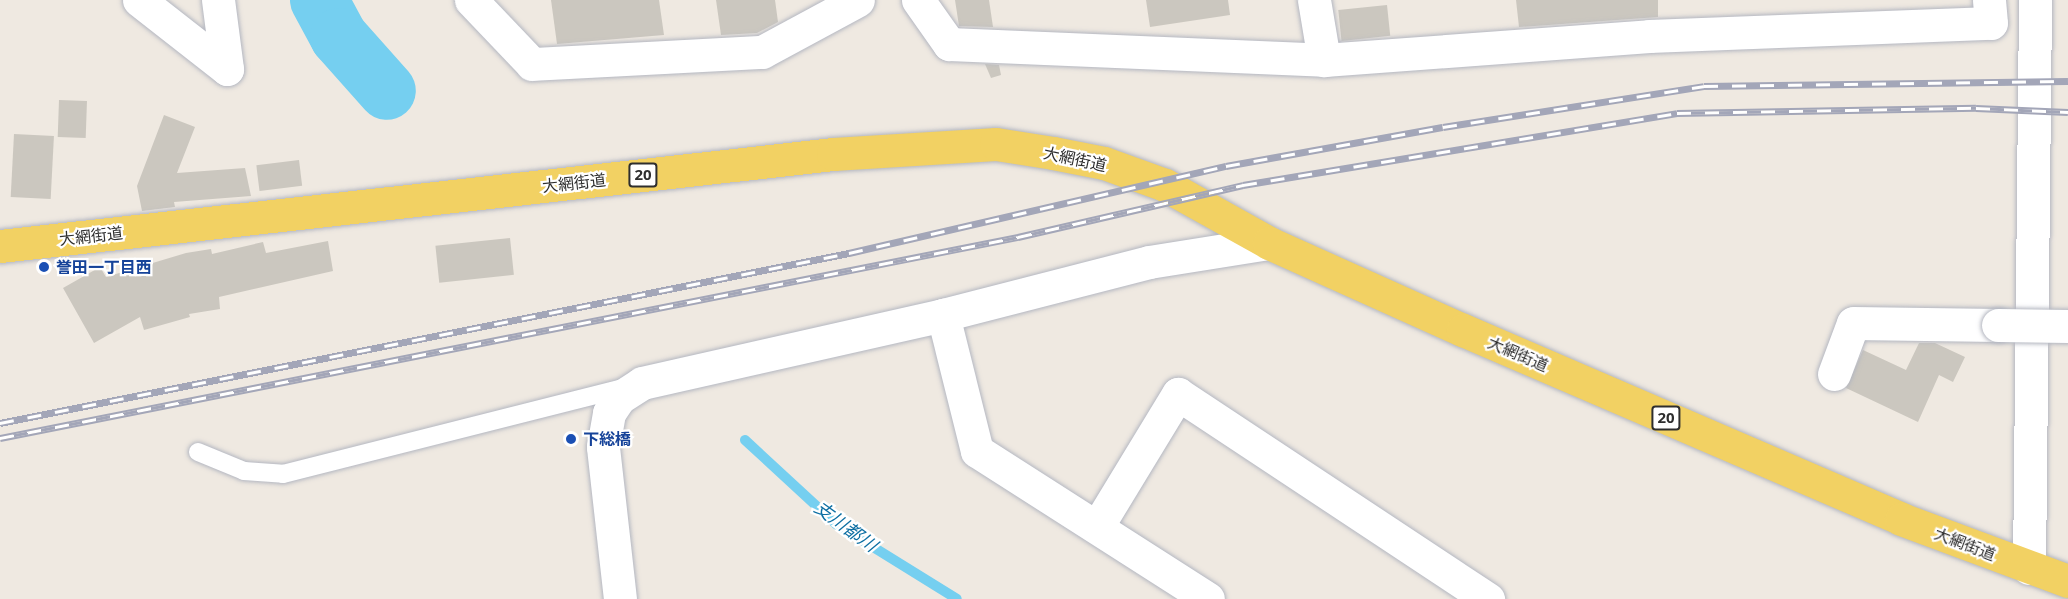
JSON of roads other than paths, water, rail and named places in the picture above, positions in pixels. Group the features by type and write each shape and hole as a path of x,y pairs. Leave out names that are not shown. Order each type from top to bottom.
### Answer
{"main road":[{"name":"大網街道","path":"0,246 833,154 996,144 1104,163 1165,185 1269,243 1890,515 2068,581"}],"street":[{"path":"139,0 226,69 218,0"},
{"path":"471,0 532,64 762,52 858,0"},
{"path":"918,0 949,44 1324,60 1649,36 1991,23 1989,0"},
{"path":"1314,0 1324,60"},
{"path":"2029,568 2035,0"},
{"path":"620,599 603,447 609,413 619,398 642,383 943,315 1149,262 1269,243"},
{"path":"943,315 977,452 1208,599"},
{"path":"1834,374 1853,323 2068,326"},
{"path":"1097,527 1178,394 1488,599"}],"lane":[{"path":"198,452 244,471 283,474 642,383"}],"waterway":[{"name":"支川都川","path":"319,0 339,37 387,91"},
{"name":"支川都川","path":"745,440 836,524 957,599"}],"railway":[{"path":"0,423 849,253 1226,166 1443,127 1704,86 2068,81"},
{"path":"0,438 1018,237 1243,185 1677,113 1976,108 2068,112"}],"place":[{"name":"誉田一丁目西","path":"44,267"},
{"name":"下総橋","path":"571,439"}]}
